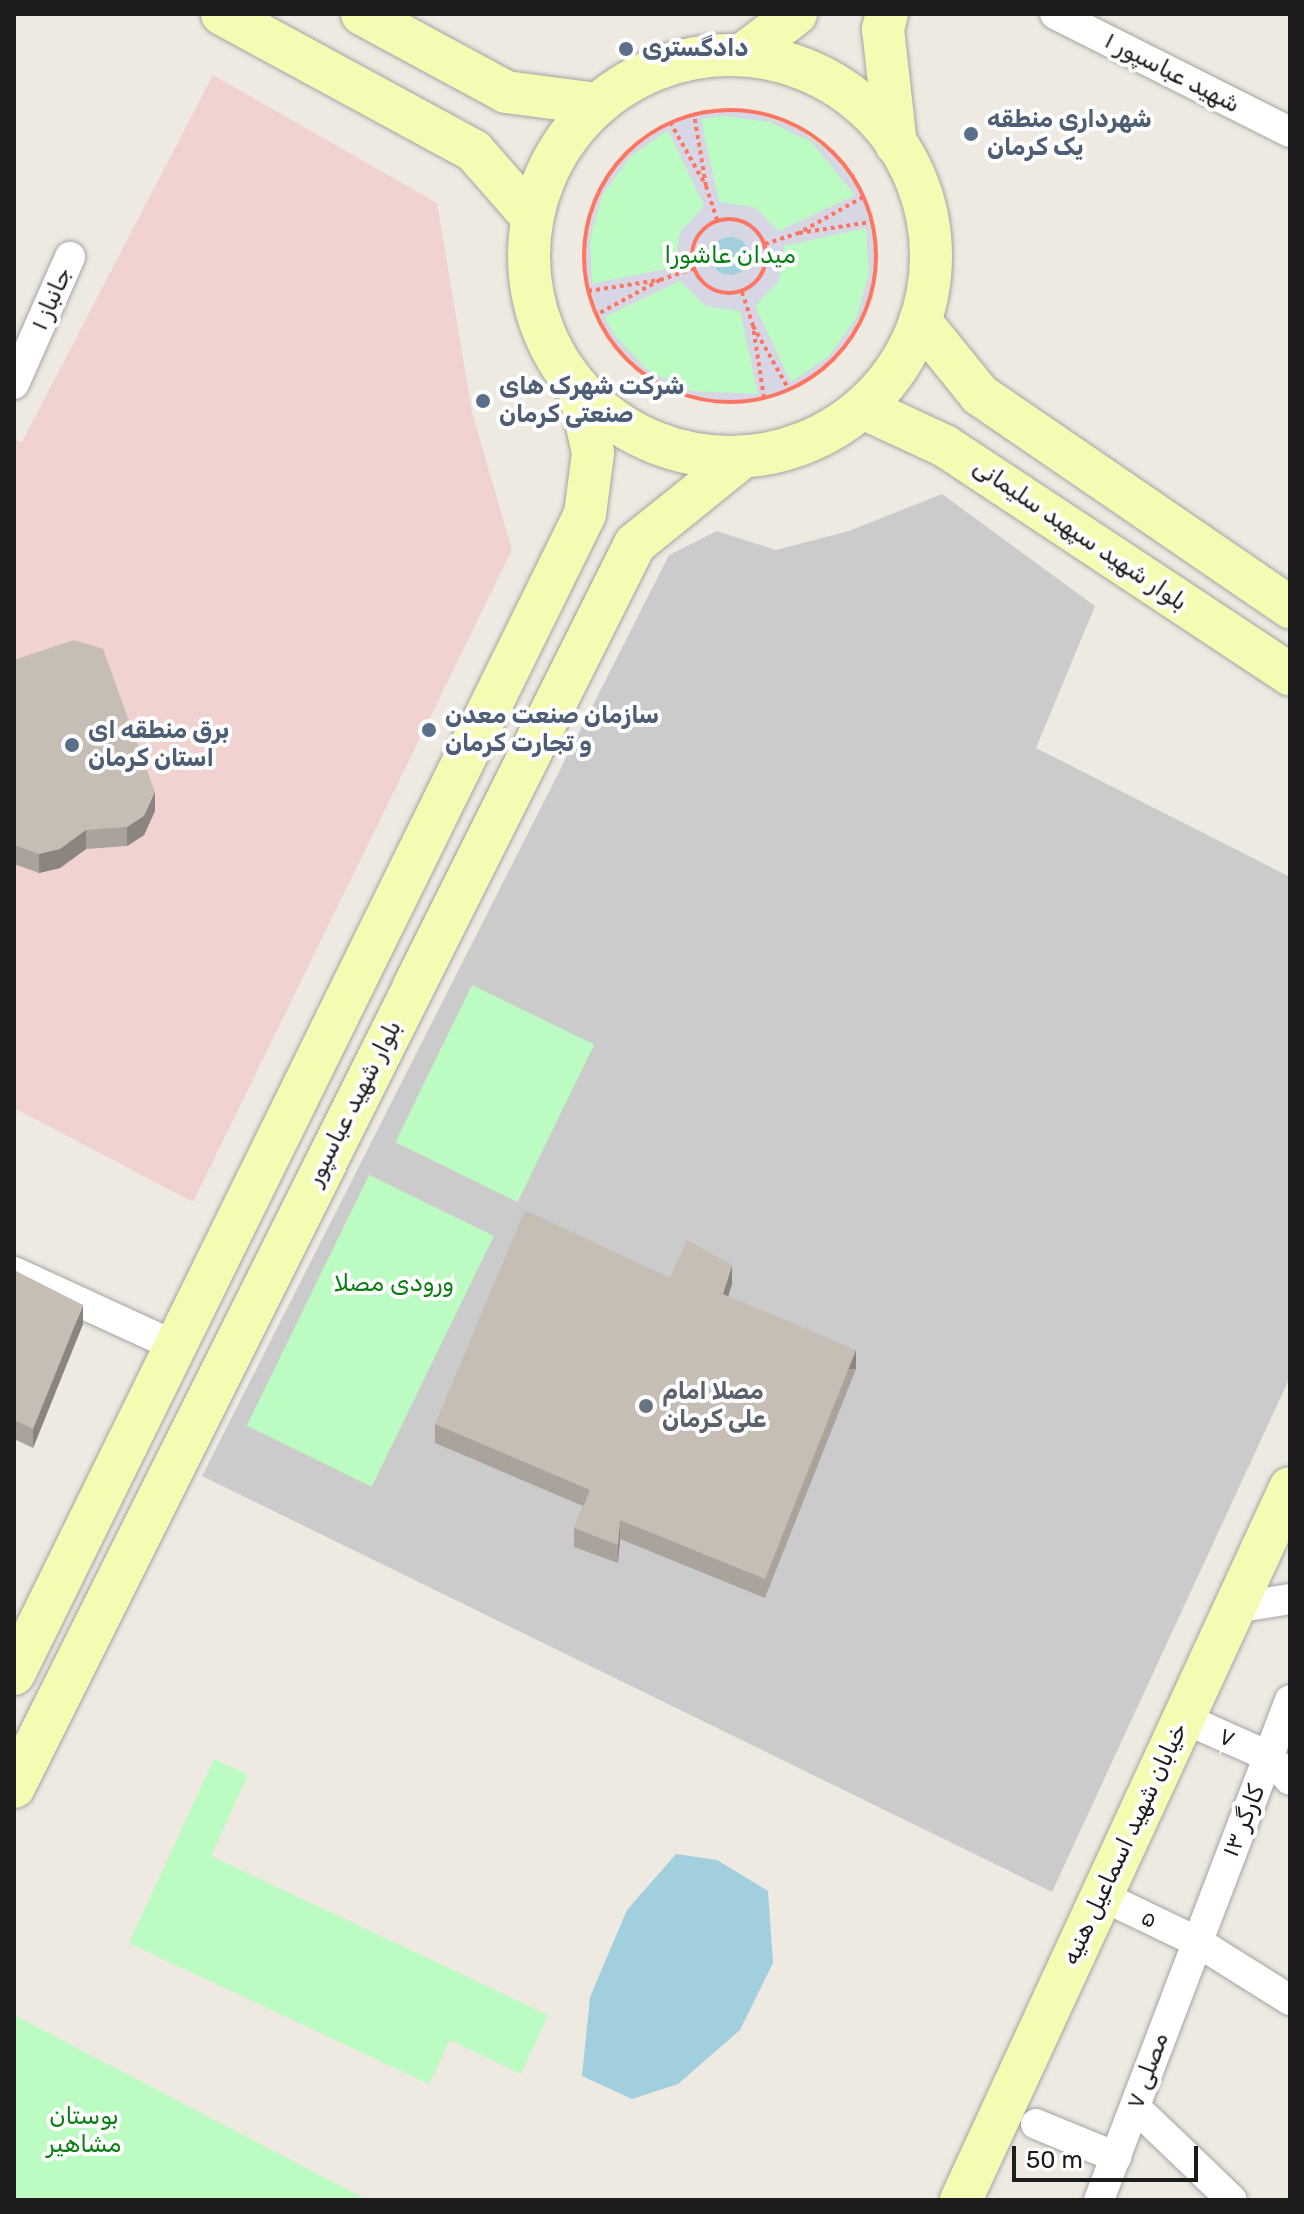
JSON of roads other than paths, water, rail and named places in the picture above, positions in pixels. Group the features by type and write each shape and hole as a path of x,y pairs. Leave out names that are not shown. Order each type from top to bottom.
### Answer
{"main road":[{"path":"222,14 474,151 532,217"},
{"path":"362,14 506,92 597,104"},
{"path":"742,55 796,14"},
{"path":"579,389 619,424 653,442 691,454 743,457 819,437 863,408 897,368 920,321 930,270 927,217 896,144 883,29 887,14"},
{"path":"14,1674 585,514 593,453 579,389 539,321 529,269 532,217 555,156 597,104 664,65 742,55 818,76 861,105 896,144"},
{"path":"920,321 980,395 1290,607"},
{"name":"بلوار شهید سپهبد سلیمانی","path":"863,408 945,446 1290,674"},
{"name":"بلوار شهید عباسپور","path":"14,1787 162,1485 635,544 743,457"},
{"path":"119,1462 162,1485"},
{"name":"خیابان شهید اسماعیل هنیه","path":"961,2200 1290,1488"}],"street":[{"name":"شهید عباسپور ۱","path":"1055,14 1290,132"},
{"name":"جانباز ۱","path":"14,384 70,257"},
{"path":"14,1272 175,1346"},
{"path":"1234,1608 1290,1599"},
{"name":"کارگر ۱۳","path":"1196,1941 1290,1700"},
{"name":"۷","path":"1183,1718 1270,1757"},
{"path":"1270,1757 1290,1780"},
{"name":"۵","path":"1102,1896 1196,1941 1290,2000"},
{"name":"مصلی ۷","path":"1099,2200 1196,1941"},
{"path":"1135,2107 1232,2200"},
{"path":"1036,2124 1116,2157"}],"water":[{"path":"730,237 743,243 749,256 743,269 730,275 717,269 711,256 717,243"},
{"path":"676,1854 717,1860 768,1891 773,1963 740,2030 678,2084 632,2099 582,2076 590,1997 627,1910"}],"place":[{"name":"دادگستری","path":"626,49"},
{"name":"شهرداری منطقه یک کرمان","path":"971,134"},
{"name":"شرکت شهرک های صنعتی کرمان","path":"483,401"},
{"name":"سازمان صنعت معدن و تجارت کرمان","path":"429,730"},
{"name":"برق منطقه ای استان کرمان","path":"72,745"},
{"name":"مصلا امام علی کرمان","path":"646,1406"}],"park label":[{"name":"میدان عاشورا","path":"730,256"},
{"name":"ورودی مصلا","path":"394,1284"},
{"name":"بوستان مشاهیر","path":"84,2131"}]}
